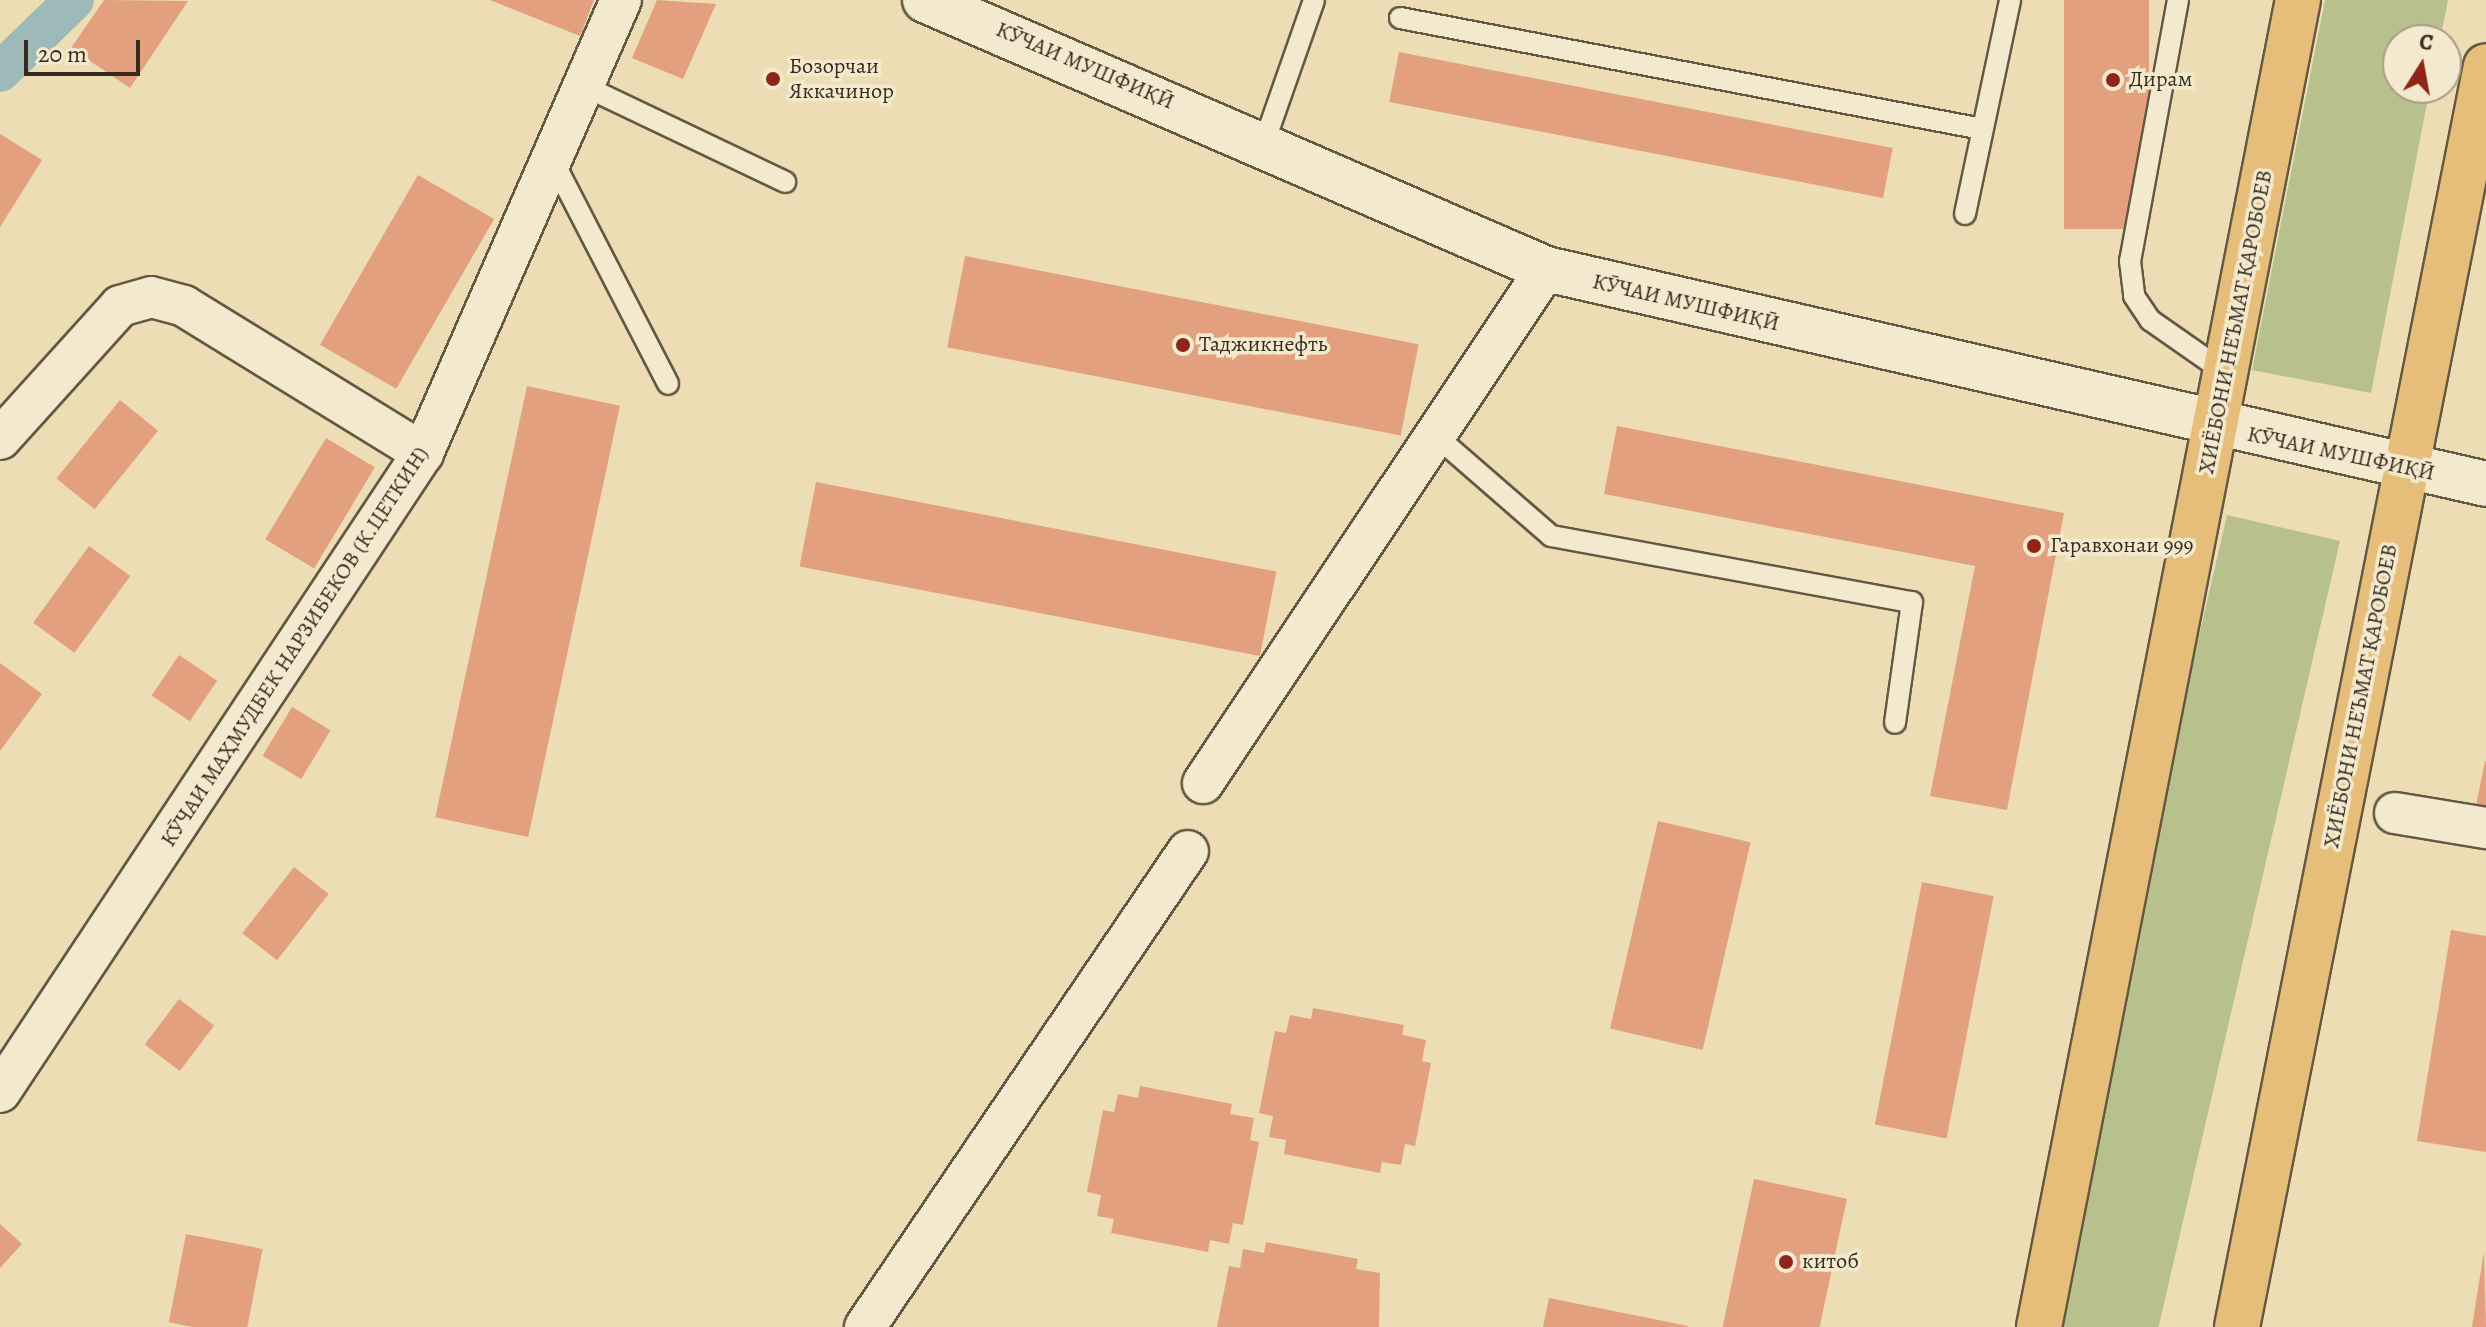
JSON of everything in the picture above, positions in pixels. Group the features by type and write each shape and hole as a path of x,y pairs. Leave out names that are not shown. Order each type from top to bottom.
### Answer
{"highway":[{"name":"ХИЁБОНИ НЕЪМАТ ҚАРОБОЕВ","path":"2039,1327 2217,428 2298,0"},
{"name":"ХИЁБОНИ НЕЪМАТ ҚАРОБОЕВ","path":"2237,1327 2486,66"}],"street":[{"name":"КӮЧАИ МАҲМУДБЕК НАРЗИБЕКОВ (К.ЦЕТКИН)","path":"0,1092 423,453 621,0"},
{"name":"КӮЧАИ МУШФИҚӢ","path":"925,0 1264,143 1546,269 2217,428 2486,484"},
{"path":"1203,783 1546,269"},
{"path":"0,439 120,306 151,297 184,306 423,453"},
{"path":"2395,813 2486,828"},
{"path":"865,1327 1188,851"}],"lane":[{"path":"1264,143 1314,0"},
{"path":"1965,214 2010,0"},
{"path":"2178,0 2130,261 2134,296 2150,320 2226,373"},
{"path":"1400,18 1982,129"},
{"path":"584,86 785,182"},
{"path":"552,159 668,384"},
{"path":"1435,435 1551,536 1912,602 1895,723"}],"green space":[{"path":"2325,0 2448,0 2443,24 2382,24 2382,104 2427,104 2371,393 2252,370"},
{"path":"2227,515 2340,541 2159,1327 2063,1327 2041,1322"}],"building":[{"path":"104,0 188,1 130,88 71,48"},
{"path":"490,0 594,0 580,36"},
{"path":"657,0 716,4 683,79 632,58"},
{"path":"2064,0 2149,0 2149,229 2064,229"},
{"path":"1399,52 1893,148 1883,198 1389,102"},
{"path":"0,134 42,160 0,227"},
{"path":"418,175 494,219 396,389 320,345"},
{"name":"Таджикнефть","path":"965,256 1419,344 1401,435 947,347"},
{"path":"527,386 620,406 528,837 435,817"},
{"path":"120,400 158,431 95,509 56,478"},
{"path":"1617,426 2064,513 2007,810 1930,796 1975,566 1604,494"},
{"path":"326,438 375,467 314,569 265,539"},
{"path":"816,482 1276,571 1260,656 800,566"},
{"path":"89,546 130,576 74,653 33,623"},
{"path":"179,655 217,681 190,721 152,696"},
{"path":"0,663 42,694 0,751"},
{"path":"292,707 331,730 301,779 263,756"},
{"path":"2486,761 2486,828 2472,825"},
{"path":"1658,821 1751,842 1703,1050 1610,1029"},
{"path":"294,867 329,894 277,960 242,933"},
{"path":"1922,882 1994,896 1947,1138 1875,1124"},
{"path":"2451,930 2486,936 2486,1152 2417,1141"},
{"path":"179,999 214,1025 180,1071 145,1045"},
{"path":"1313,1008 1404,1025 1402,1035 1426,1040 1422,1061 1431,1063 1415,1146 1405,1144 1401,1165 1382,1162 1380,1173 1284,1154 1286,1140 1269,1137 1273,1116 1259,1113 1275,1031 1286,1033 1290,1015 1311,1019"},
{"path":"1140,1086 1232,1104 1230,1114 1254,1118 1250,1140 1259,1142 1243,1225 1233,1223 1229,1244 1210,1240 1208,1252 1111,1233 1114,1219 1097,1216 1101,1195 1087,1192 1103,1110 1114,1112 1118,1094 1138,1098"},
{"name":"китоб","path":"1754,1179 1847,1199 1820,1327 1723,1327"},
{"path":"0,1224 22,1244 0,1268"},
{"path":"186,1234 263,1249 247,1327 193,1327 169,1322"},
{"path":"1266,1242 1358,1259 1356,1269 1380,1273 1379,1327 1217,1327 1229,1266 1240,1268 1243,1249 1264,1253"},
{"path":"2484,1251 2486,1327 2472,1327"},
{"path":"1549,1298 1688,1326 1688,1327 1543,1327"}],"waterway":[{"path":"0,72 74,0"}],"place":[{"name":"Бозорчаи Яккачинор","path":"773,79"},
{"name":"Дирам","path":"2113,80"},
{"name":"Таджикнефть","path":"1183,345"},
{"name":"Гаравхонаи 999","path":"2034,546"},
{"name":"китоб","path":"1786,1262"}]}
